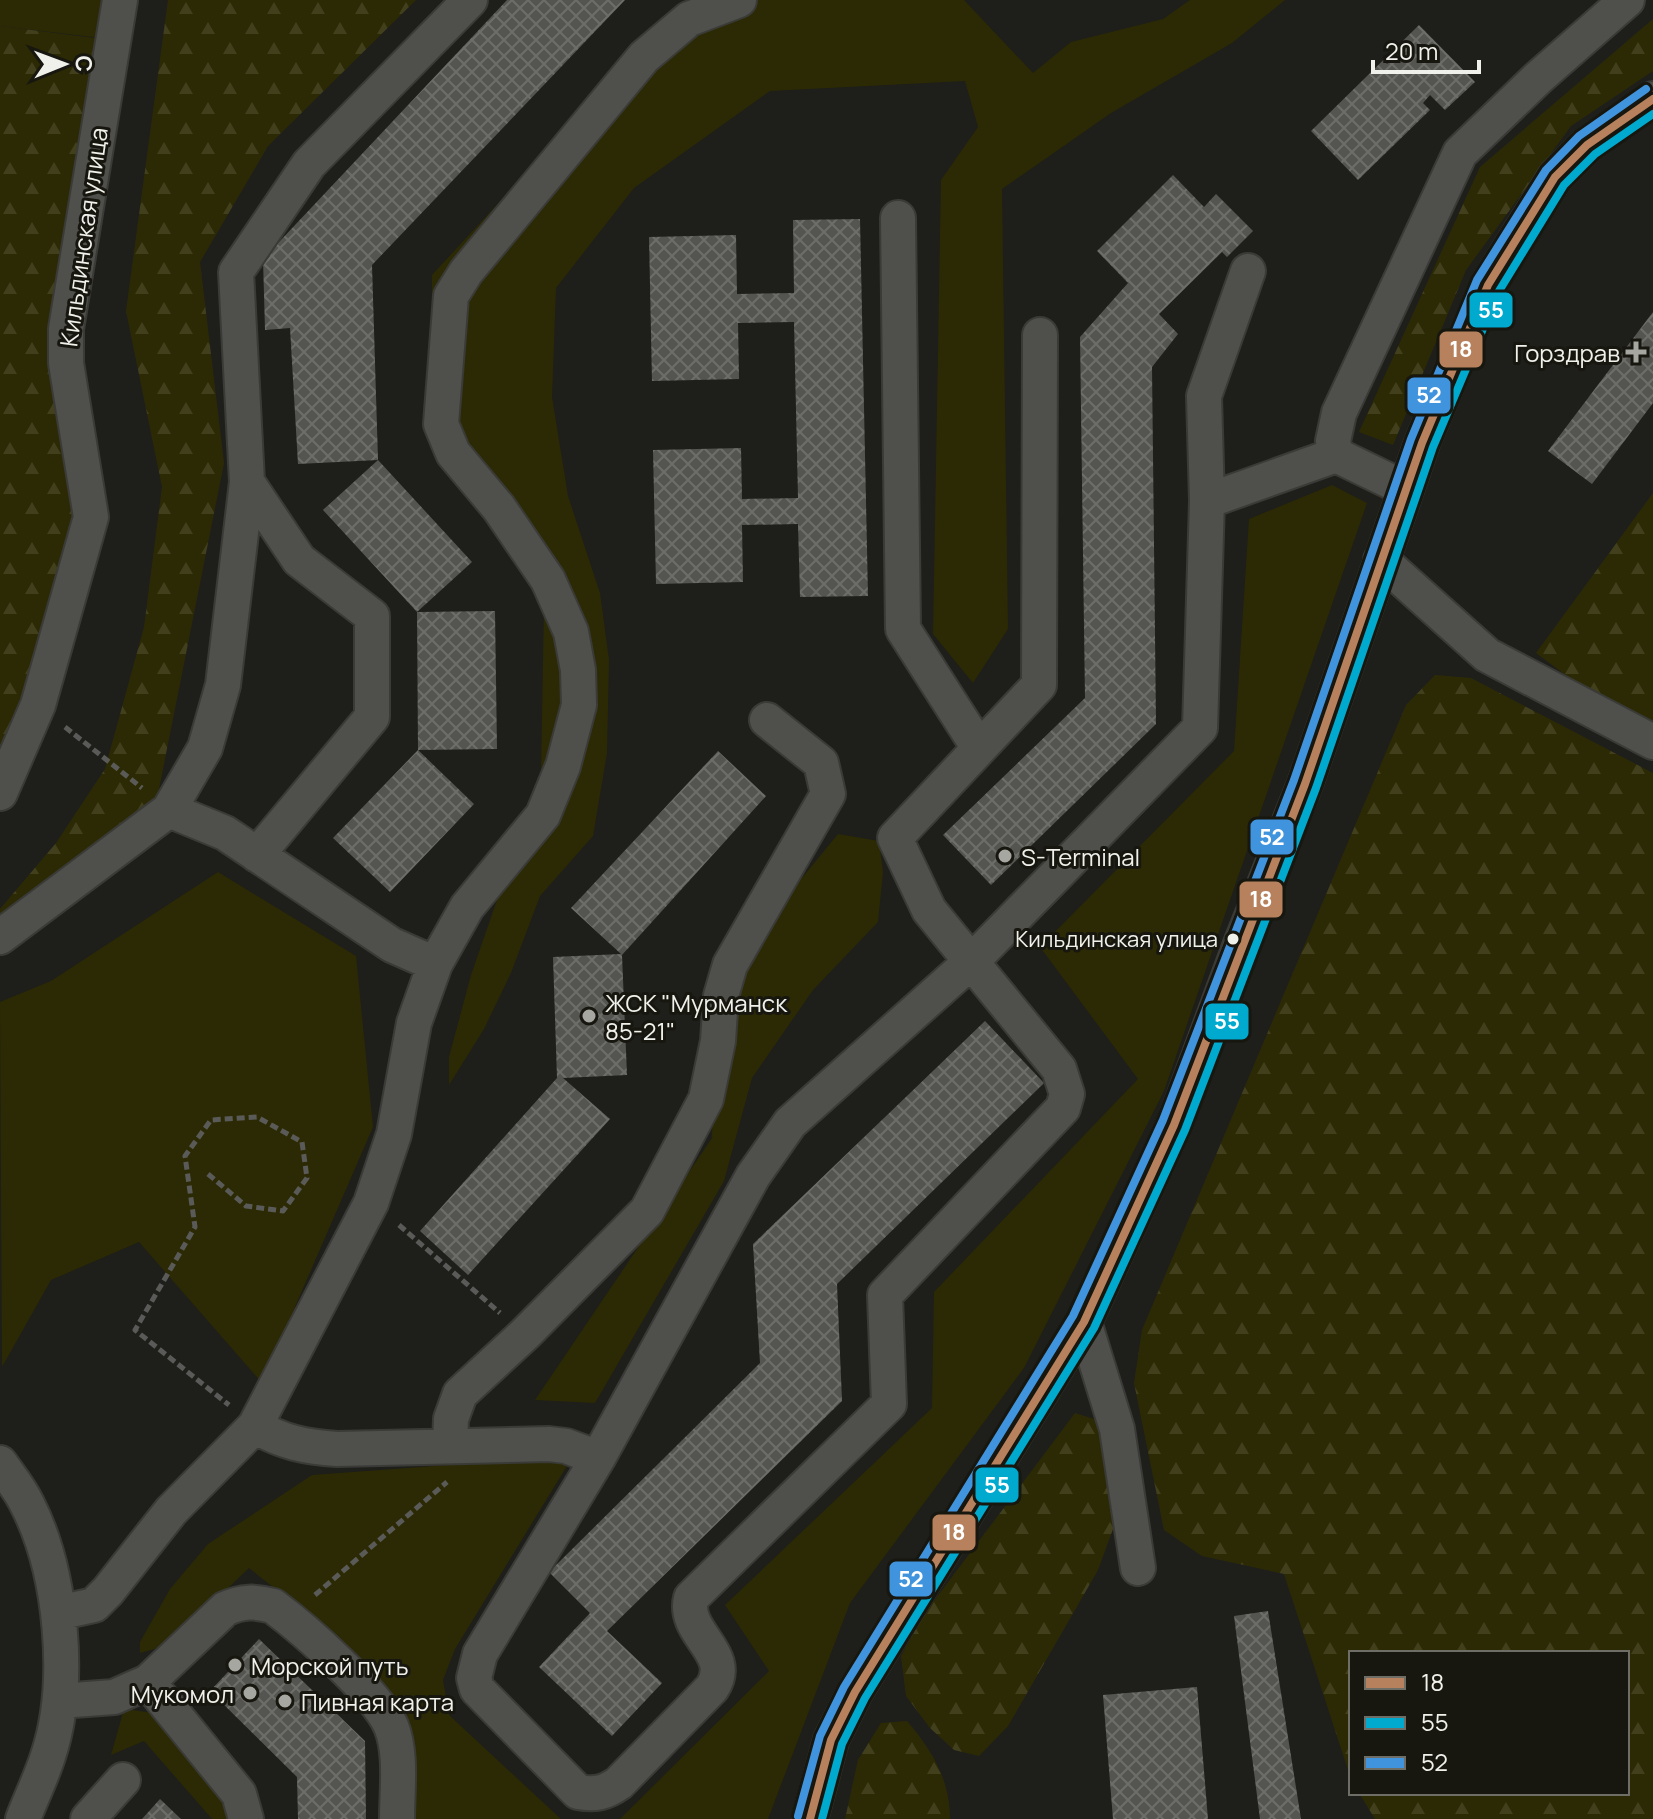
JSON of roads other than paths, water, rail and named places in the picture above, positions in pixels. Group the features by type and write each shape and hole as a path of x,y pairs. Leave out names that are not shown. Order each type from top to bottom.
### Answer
{"street":[{"name":"Кильдинская улица","path":"0,793 38,705 91,517 66,363 66,329 120,0"},
{"path":"0,937 169,810 205,748 223,685 247,482 236,272 309,164 470,0"},
{"path":"58,1613 94,1605 171,1511 255,1426 371,1203 394,1134 414,1023 435,964 467,907 543,815 563,766 579,705 571,632 548,580 499,508 453,453 441,424 451,296 466,272 644,57 689,19 739,0"},
{"path":"1336,455 1333,441 1339,413 1460,153 1538,78 1627,0"},
{"path":"810,1819 831,1740 855,1692 1084,1322 1174,1125 1305,784 1406,489 1488,285 1555,177 1587,145 1653,99"},
{"path":"898,218 903,629 979,748"},
{"path":"1040,335 1039,685 895,838 929,910 973,960 1059,1069 1067,1094 1063,1108 885,1295 889,1404 691,1598 690,1617 718,1662 717,1680 619,1783 607,1792 592,1795 578,1792 485,1700 474,1678 480,1654 598,1458 753,1176 790,1123 973,960 1200,728 1207,501 1204,396 1248,271"},
{"path":"1207,501 1336,455 1406,489"},
{"path":"247,482 299,560 372,616 372,717 257,855"},
{"path":"1381,560 1487,655 1653,742"},
{"path":"450,1445 451,1419 460,1394 525,1334 647,1211 706,1099 718,1041 721,996 730,965 828,794 821,763 767,720"},
{"path":"169,810 225,833 392,945 435,964"},
{"path":"1084,1322 1117,1429 1138,1568"},
{"path":"255,1426 274,1437 305,1447 549,1444 566,1446 598,1458"},
{"path":"0,1463 27,1503 46,1550 58,1613 60,1701 49,1755 23,1819"},
{"path":"60,1701 114,1697 148,1682 225,1609 257,1601 273,1606 374,1700 391,1727 397,1754 397,1819"},
{"path":"148,1682 239,1794 246,1819"},
{"path":"88,1819 123,1780"}],"place":[{"name":"Горздрав","path":"1636,352"},
{"name":"S-Terminal","path":"1005,856"},
{"name":"Кильдинская улица","path":"1233,939"},
{"name":"ЖСК \"Мурманск 85-21\"","path":"589,1016"},
{"name":"Морской путь","path":"235,1665"},
{"name":"Мукомол","path":"250,1693"},
{"name":"Пивная карта","path":"285,1701"}]}
